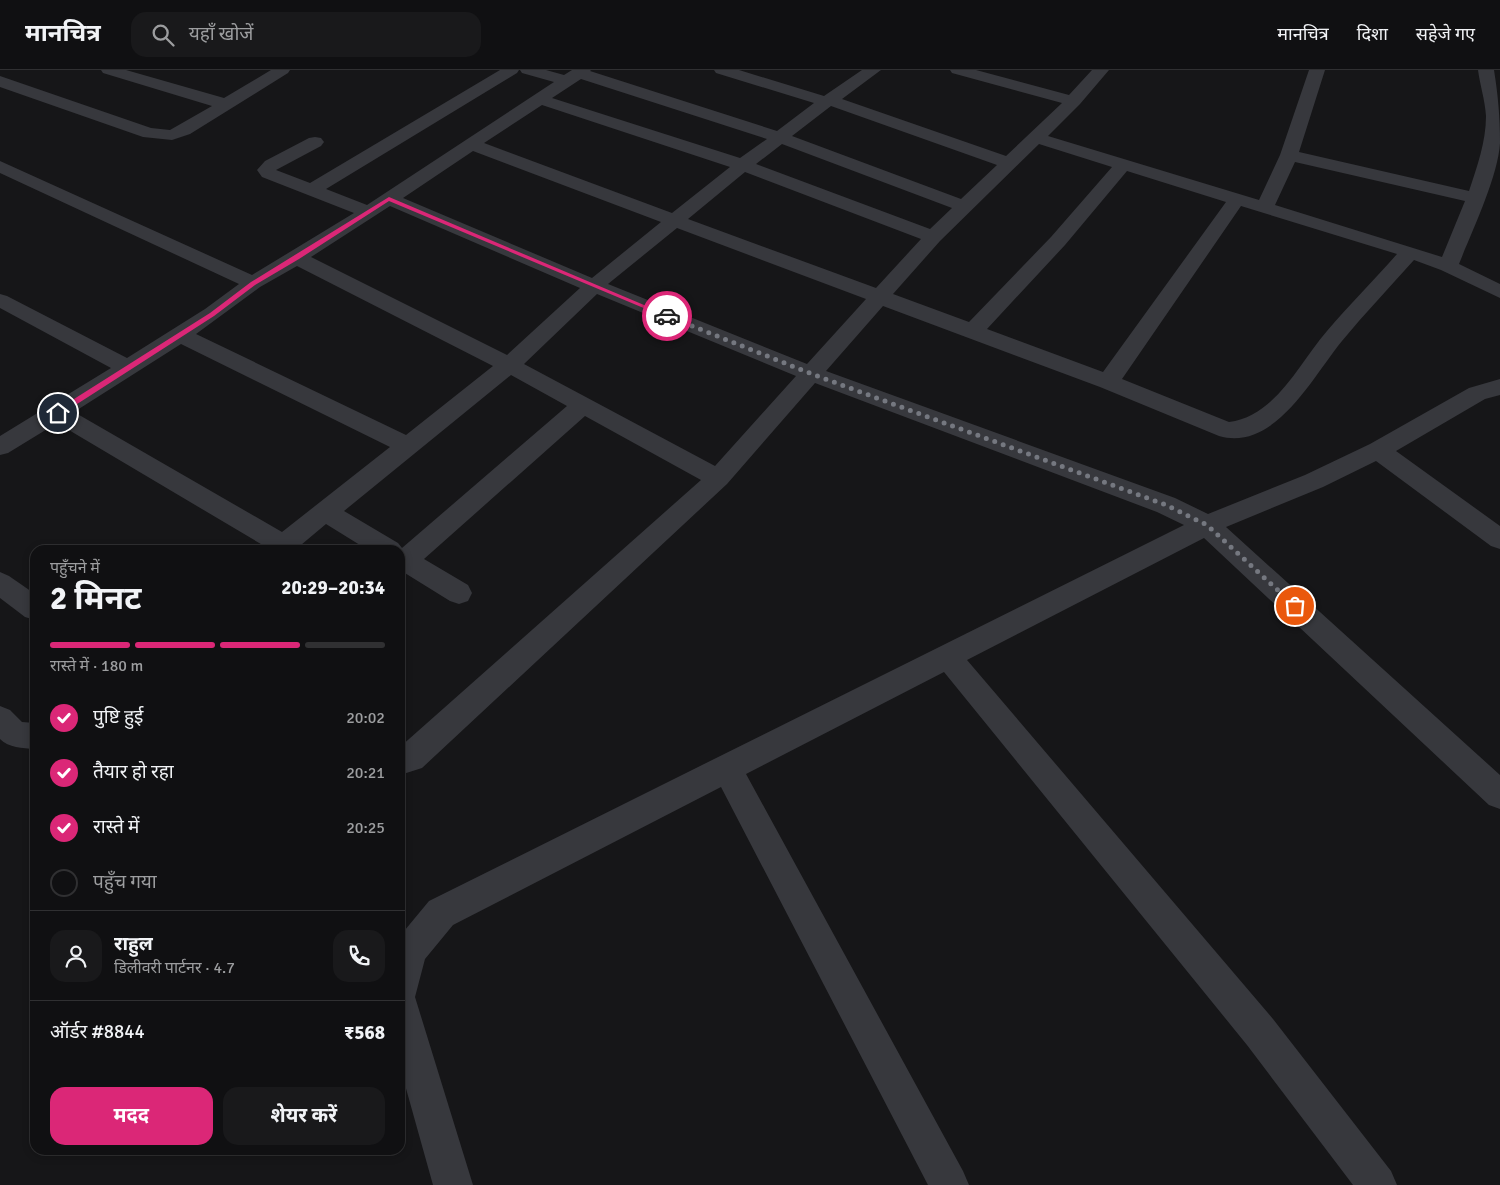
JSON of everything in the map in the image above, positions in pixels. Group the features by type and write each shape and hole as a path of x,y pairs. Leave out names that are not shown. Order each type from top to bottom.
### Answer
{"street":[{"path":"108,70 226,104"},
{"path":"0,81 90,114 149,133 172,135 184,130 282,70"},
{"path":"312,190 511,70"},
{"path":"528,70 576,74 779,137 964,206"},
{"path":"722,70 827,101 1010,164"},
{"path":"283,545 509,365 594,286 676,222 779,137 873,70"},
{"path":"958,70 1074,101"},
{"path":"405,760 411,758 718,478 933,237 1037,138 1102,70"},
{"path":"1265,207 1289,155 1317,70"},
{"path":"1448,266 1482,192 1491,146 1495,116 1486,70"},
{"path":"0,447 58,413 180,336 253,283 297,258 389,199 470,144 540,100 576,74"},
{"path":"540,100 743,166 933,237"},
{"path":"1037,138 1410,252 1448,266 1500,292"},
{"path":"315,142 271,165 266,170 268,173 368,212"},
{"path":"470,144 879,298 974,331 1227,430 1238,431 1251,426 1288,397 1334,336 1410,252"},
{"path":"1289,155 1482,192"},
{"path":"974,331 1058,241 1123,165"},
{"path":"0,166 253,283"},
{"path":"389,199 594,286 812,374 1166,505 1207,525 1500,795"},
{"path":"1108,382 1237,199"},
{"path":"297,258 509,365 718,478"},
{"path":"0,300 128,368"},
{"path":"180,336 409,446"},
{"path":"405,962 414,941 441,913 1207,525 1314,480 1378,450 1477,392 1500,387"},
{"path":"405,550 583,405"},
{"path":"58,413 277,545"},
{"path":"1378,450 1500,540"},
{"path":"326,512 380,545"},
{"path":"405,560 459,593"},
{"path":"0,583 30,606"},
{"path":"948,657 1260,1032 1377,1185"},
{"path":"0,719 16,734 30,735"},
{"path":"727,768 949,1185"},
{"path":"405,1022 453,1185"}],"way so far":[{"path":"667,316 812,374 1166,505 1207,525 1295,606"}],"route":[{"path":"58,413 180,336 253,283 297,258 389,199 667,316"}]}
